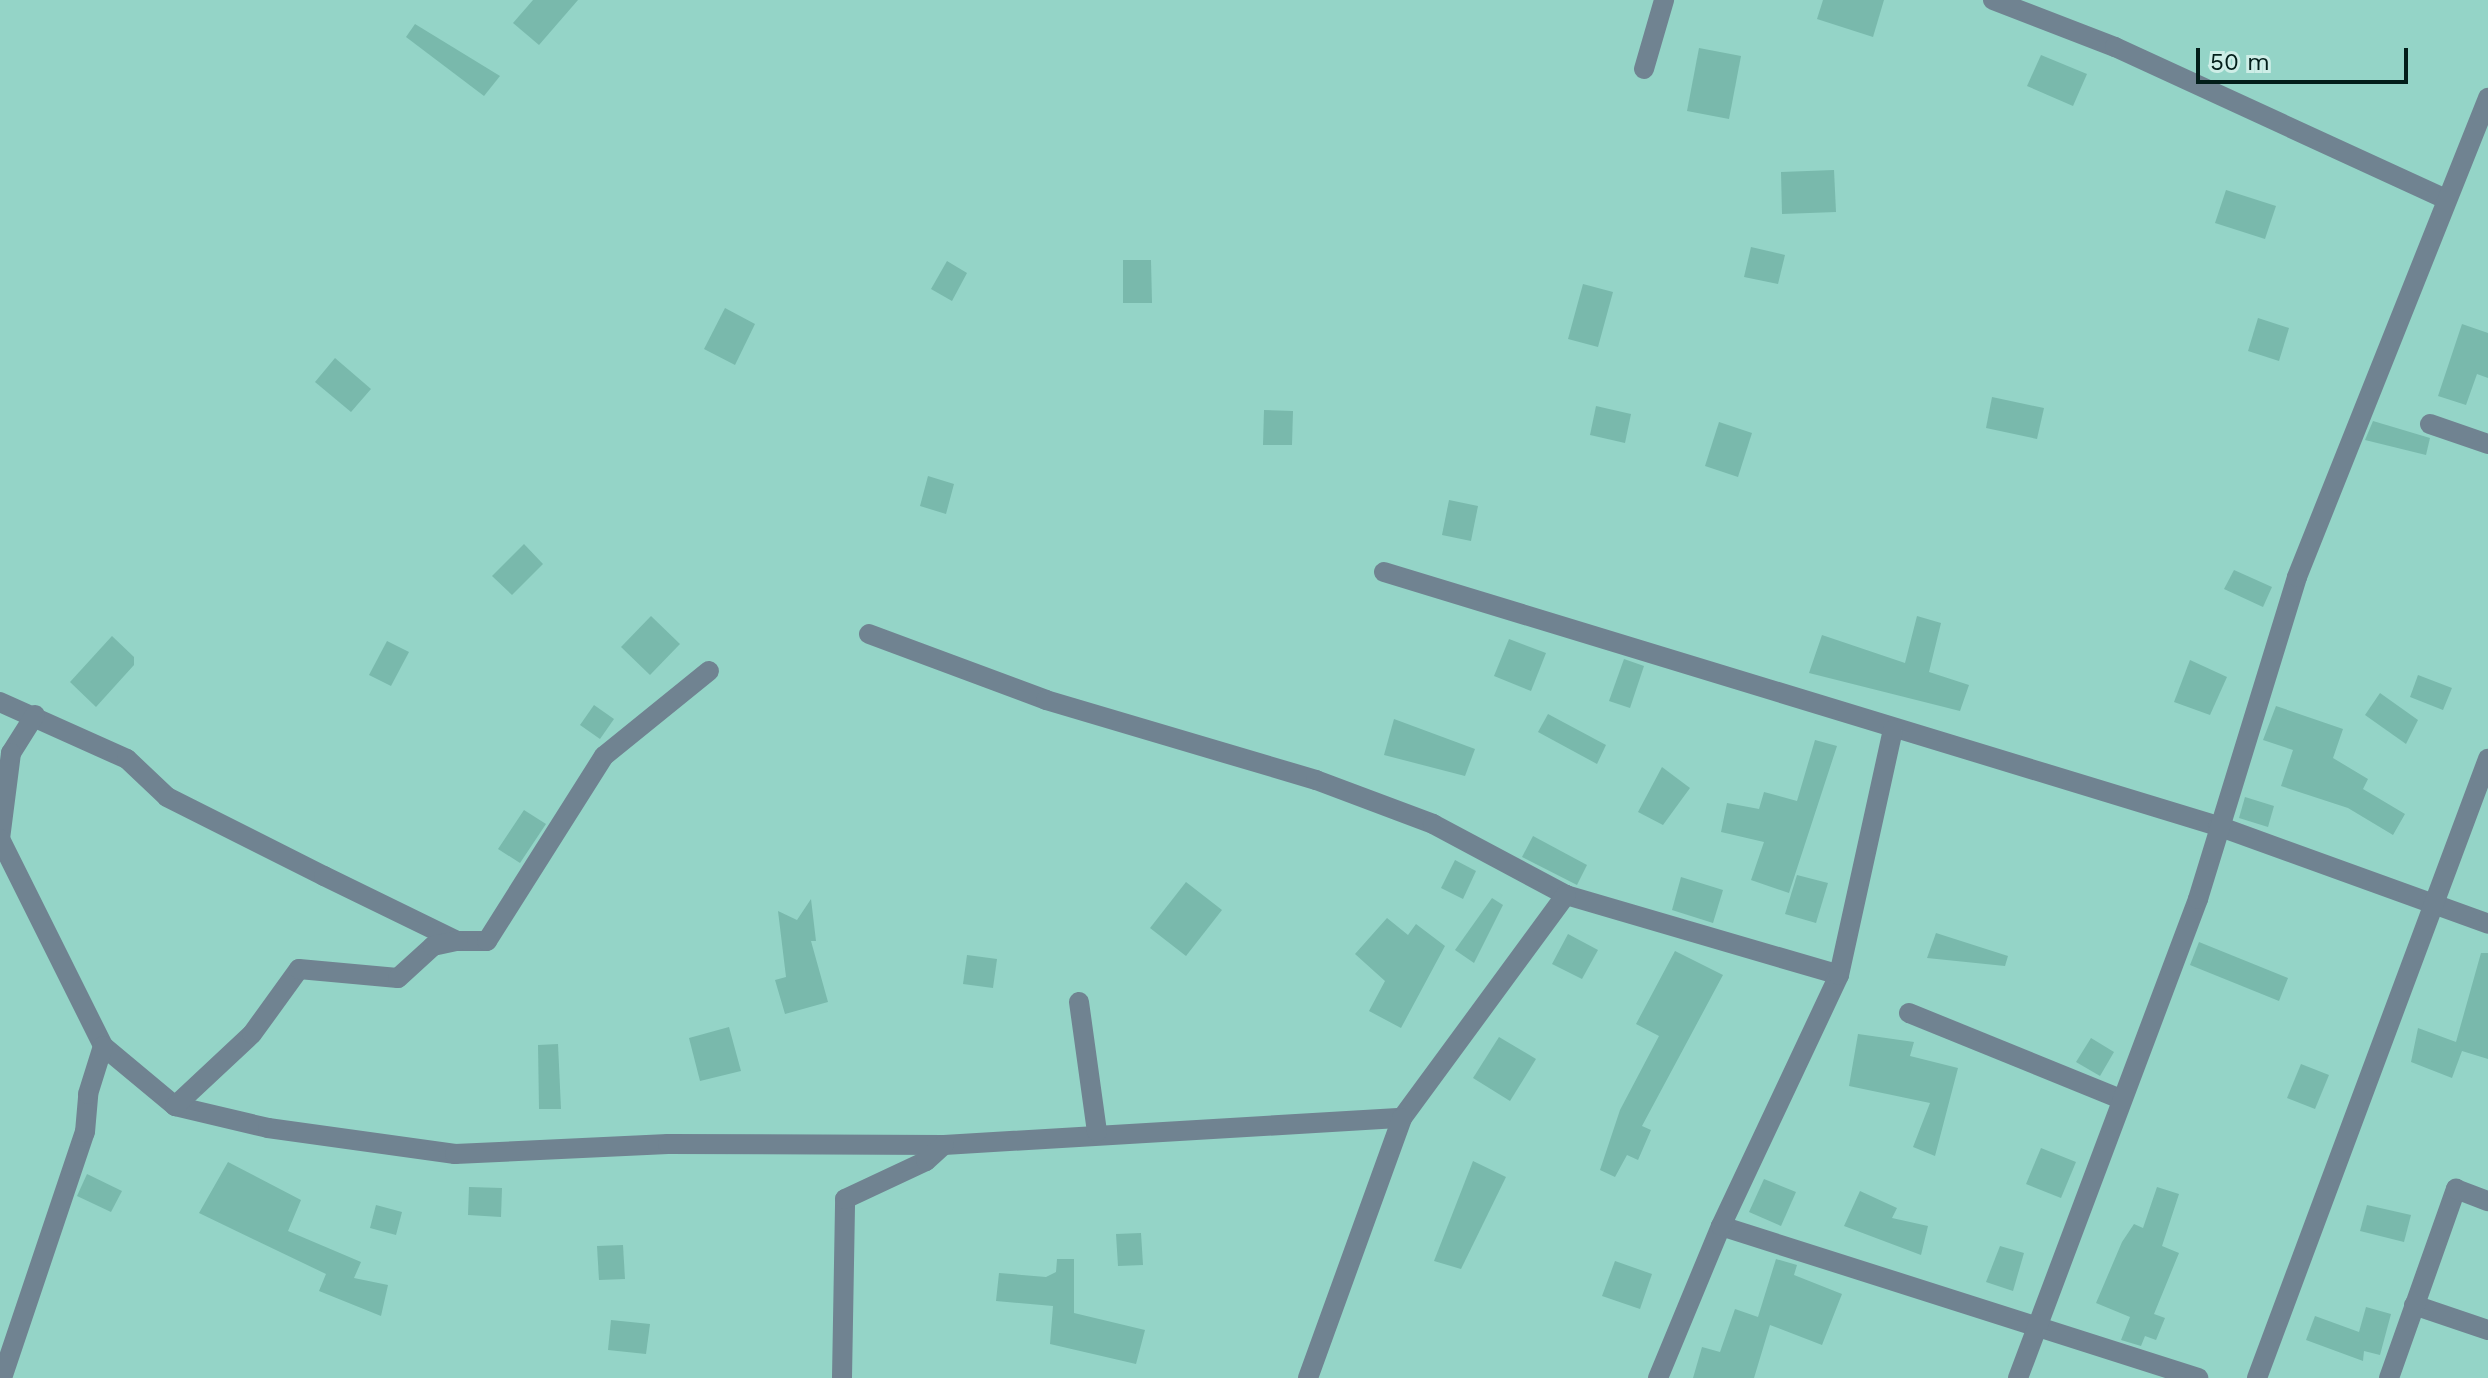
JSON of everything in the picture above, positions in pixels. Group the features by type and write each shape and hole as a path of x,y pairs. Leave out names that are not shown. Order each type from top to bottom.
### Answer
{"street":[{"path":"1644,69 1664,0"},
{"path":"1993,0 2115,47 2445,199"},
{"path":"2018,1378 2198,899 2297,577 2445,199 2488,98"},
{"path":"2430,424 2488,444"},
{"path":"1384,572 1893,730 2218,826 2488,924"},
{"path":"869,634 1032,696 1316,780 1433,824 1566,895 1839,975"},
{"path":"175,1106 252,1034 299,969 398,978 433,946 457,941 487,941 604,756 709,671"},
{"path":"0,702 35,715 127,759 167,797 457,941"},
{"path":"35,715 11,753 0,839 103,1046 175,1106 268,1128 455,1154 668,1144 944,1145 1097,1132 1402,1118"},
{"path":"1658,1378 1721,1226 1839,975 1893,730"},
{"path":"2257,1378 2430,904 2488,759"},
{"path":"1308,1378 1402,1118 1566,895"},
{"path":"1079,1002 1097,1132"},
{"path":"1909,1013 2121,1099"},
{"path":"2,1378 85,1132 88,1094 103,1046"},
{"path":"842,1378 845,1199 926,1161 944,1145"},
{"path":"2389,1378 2456,1189 2488,1201"},
{"path":"1721,1226 2039,1323 2198,1378"},
{"path":"2414,1305 2488,1330"}],"building":[{"path":"533,0 578,0 539,45 513,23"},
{"path":"1823,0 1884,0 1873,37 1817,19"},
{"path":"415,24 500,76 484,96 406,37"},
{"path":"1699,48 1741,56 1729,119 1687,111"},
{"path":"2041,55 2087,74 2073,106 2027,86"},
{"path":"1834,170 1836,212 1782,214 1781,172"},
{"path":"2226,190 2276,206 2265,239 2215,223"},
{"path":"1751,247 1785,255 1778,284 1744,277"},
{"path":"1123,260 1151,260 1152,303 1123,303"},
{"path":"947,261 967,273 952,301 931,289"},
{"path":"1583,284 1613,292 1598,347 1568,339"},
{"path":"725,308 755,324 735,365 704,349"},
{"path":"2258,318 2289,328 2279,361 2248,351"},
{"path":"2462,324 2488,333 2488,378 2477,374 2466,405 2438,396"},
{"path":"335,358 371,389 351,412 315,382"},
{"path":"1992,397 2044,408 2037,439 1986,428"},
{"path":"1596,406 1631,414 1625,443 1590,435"},
{"path":"1264,410 1293,411 1292,445 1263,445"},
{"path":"2373,421 2430,438 2426,455 2365,440"},
{"path":"1719,422 1752,433 1738,477 1705,466"},
{"path":"928,476 954,484 946,514 920,506"},
{"path":"1449,500 1478,506 1471,541 1442,535"},
{"path":"524,544 543,564 512,595 492,576"},
{"path":"2234,570 2272,587 2263,607 2224,589"},
{"path":"651,616 680,644 650,675 621,647"},
{"path":"1917,616 1941,623 1929,672 1969,685 1960,711 1809,673 1822,635 1905,663"},
{"path":"112,636 134,657 134,665 96,707 70,682"},
{"path":"1509,639 1546,653 1531,691 1494,676"},
{"path":"387,641 409,652 391,686 369,675"},
{"path":"1624,659 1644,666 1630,708 1609,701"},
{"path":"2190,660 2227,677 2210,715 2174,702"},
{"path":"2418,675 2452,688 2443,710 2410,697"},
{"path":"2380,693 2418,720 2406,744 2365,715"},
{"path":"594,705 614,719 600,739 580,725"},
{"path":"2276,706 2343,729 2333,758 2368,779 2363,789 2405,814 2393,835 2348,808 2281,786 2293,750 2263,740"},
{"path":"1548,714 1606,745 1597,764 1538,732"},
{"path":"1394,719 1475,749 1465,776 1384,755"},
{"path":"1815,740 1837,746 1789,893 1751,880 1764,842 1721,832 1727,803 1759,809 1764,792 1797,801"},
{"path":"1662,767 1690,788 1663,825 1638,812"},
{"path":"2245,797 2274,806 2268,827 2239,818"},
{"path":"524,810 546,824 520,863 498,849"},
{"path":"1533,836 1587,865 1577,885 1522,857"},
{"path":"1455,860 1476,871 1463,899 1441,888"},
{"path":"1797,875 1828,883 1816,923 1785,914"},
{"path":"1681,877 1723,890 1713,923 1672,910"},
{"path":"1186,882 1222,910 1186,956 1150,928"},
{"path":"1492,898 1503,905 1474,963 1455,950"},
{"path":"811,899 816,941 811,941 828,1002 785,1014 775,980 786,977 778,911 797,920"},
{"path":"1387,918 1408,935 1416,924 1445,946 1401,1028 1369,1011 1385,981 1355,954"},
{"path":"1936,933 2008,956 2005,966 1927,958"},
{"path":"1568,934 1598,950 1582,979 1552,964"},
{"path":"2199,942 2288,978 2279,1001 2190,965"},
{"path":"1675,951 1723,975 1642,1126 1651,1130 1638,1160 1627,1155 1615,1177 1600,1170 1620,1110 1659,1036 1636,1024"},
{"path":"2481,953 2488,953 2488,1059 2462,1051 2452,1078 2411,1062 2418,1028 2456,1042"},
{"path":"967,955 997,959 993,988 963,984"},
{"path":"729,1027 741,1071 700,1081 689,1038"},
{"path":"1858,1034 1914,1042 1910,1056 1958,1068 1935,1156 1913,1147 1930,1103 1849,1086"},
{"path":"1499,1037 1536,1059 1510,1101 1473,1078"},
{"path":"2091,1038 2114,1052 2100,1076 2076,1062"},
{"path":"558,1044 561,1109 539,1109 538,1045"},
{"path":"2301,1064 2329,1075 2315,1109 2287,1098"},
{"path":"2041,1148 2076,1162 2061,1198 2026,1184"},
{"path":"1473,1161 1506,1177 1461,1269 1434,1261"},
{"path":"228,1162 301,1200 288,1231 361,1262 354,1278 388,1285 381,1316 319,1291 326,1274 199,1213"},
{"path":"87,1174 122,1191 111,1212 77,1196"},
{"path":"1764,1179 1796,1192 1781,1226 1749,1212"},
{"path":"469,1187 502,1188 501,1217 468,1215"},
{"path":"2157,1187 2179,1194 2162,1246 2179,1253 2154,1314 2165,1318 2156,1340 2145,1336 2141,1346 2121,1340 2130,1317 2096,1303 2122,1242 2134,1224 2143,1228"},
{"path":"1860,1191 1897,1208 1892,1218 1928,1226 1921,1255 1844,1226"},
{"path":"376,1205 402,1212 396,1235 370,1228"},
{"path":"2367,1205 2411,1215 2404,1242 2360,1231"},
{"path":"1141,1233 1143,1265 1118,1266 1116,1234"},
{"path":"623,1245 625,1279 599,1280 597,1246"},
{"path":"2000,1246 2024,1253 2013,1291 1986,1282"},
{"path":"1057,1259 1074,1259 1074,1313 1145,1330 1136,1364 1050,1344 1053,1306 996,1301 999,1273 1046,1277 1056,1272"},
{"path":"1776,1259 1797,1265 1794,1275 1842,1294 1822,1345 1770,1325 1754,1378 1693,1378 1702,1347 1720,1352 1735,1309 1758,1317"},
{"path":"1615,1261 1652,1274 1640,1309 1602,1296"},
{"path":"2366,1307 2391,1314 2380,1355 2364,1351 2363,1361 2306,1340 2315,1316 2359,1332"},
{"path":"611,1320 650,1324 646,1354 608,1350"}]}
